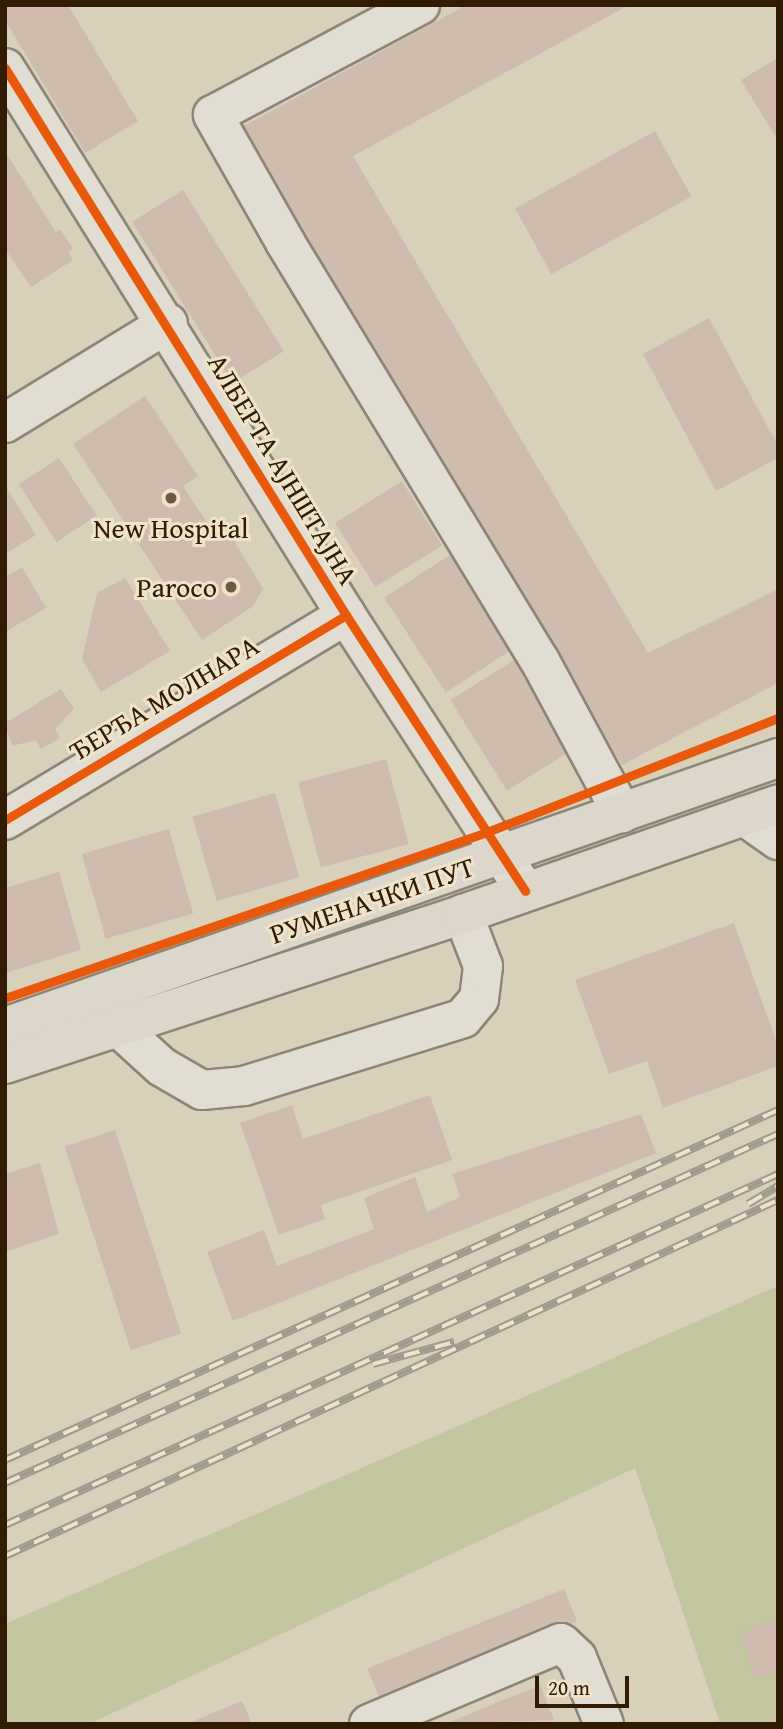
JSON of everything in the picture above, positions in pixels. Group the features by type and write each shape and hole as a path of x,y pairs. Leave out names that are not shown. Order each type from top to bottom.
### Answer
{"main road":[{"name":"РУМЕНАЧКИ ПУТ","path":"5,1027 778,758"},
{"name":"РУМЕНАЧКИ ПУТ","path":"5,1065 463,914 761,810"}],"street":[{"path":"420,5 213,115 285,242 540,661 622,813"},
{"name":"АЛБЕРТА АЈНШТАЈНА","path":"5,68 168,323 346,615 525,891"},
{"path":"5,423 168,323"},
{"name":"ЂЕРЂА МОЛНАРА","path":"5,820 346,615"},
{"path":"761,810 778,840"},
{"path":"118,1027 162,1067 202,1090 244,1086 463,1018 479,999 483,966 463,914"},
{"path":"369,1724 561,1643 577,1658 593,1720"}],"green space":[{"path":"778,1286 778,1724 720,1724 635,1468 89,1724 5,1724 5,1624"}],"building":[{"path":"5,5 68,5 138,121 85,153 5,20"},
{"path":"466,5 629,5 353,156 648,653 778,589 778,683 622,765 240,128"},
{"path":"778,58 778,141 741,80"},
{"path":"655,131 691,197 551,274 515,209"},
{"path":"5,151 56,232 60,229 73,249 68,252 73,260 31,287 5,249"},
{"path":"183,190 284,351 233,383 132,222"},
{"path":"709,318 778,446 778,458 716,491 643,354"},
{"path":"145,396 198,476 183,486 215,535 226,527 263,589 252,607 202,640 73,444"},
{"path":"59,458 97,516 56,542 19,484"},
{"path":"402,481 442,545 375,587 335,523"},
{"path":"5,485 36,535 5,554"},
{"path":"453,553 515,648 446,692 384,598"},
{"path":"22,567 46,608 5,632 5,577"},
{"path":"125,578 170,651 101,692 82,659 97,593"},
{"path":"519,657 576,748 507,791 450,700"},
{"path":"61,689 74,709 55,729 60,738 41,749 36,740 12,746 5,723"},
{"path":"386,759 409,844 321,868 298,783"},
{"path":"275,793 299,878 217,901 192,817"},
{"path":"169,829 193,914 106,939 82,854"},
{"path":"59,872 81,950 5,973 5,888"},
{"path":"734,923 778,1046 778,1066 663,1108 647,1061 609,1074 575,980"},
{"path":"430,1095 452,1160 321,1205 325,1219 279,1235 240,1123 292,1105 303,1139"},
{"path":"641,1114 656,1153 233,1321 207,1252 264,1230 277,1266 374,1229 364,1198 415,1177 427,1212 460,1197 452,1174"},
{"path":"115,1130 181,1334 131,1350 65,1146"},
{"path":"40,1163 59,1234 5,1252 5,1174"},
{"path":"564,1589 577,1621 381,1701 367,1668"},
{"path":"778,1620 778,1671 754,1679 740,1632"},
{"path":"540,1685 554,1720 445,1724"},
{"path":"242,1701 252,1724 186,1724"}],"railway":[{"path":"5,1460 778,1110"},
{"path":"5,1483 778,1134"},
{"path":"5,1525 778,1174"},
{"path":"748,1204 778,1186"},
{"path":"5,1556 778,1200"},
{"path":"373,1364 454,1342"}],"cycle path":[{"path":"5,68 346,615 525,891"},
{"path":"5,820 346,615"},
{"path":"5,998 487,832 778,718"}],"place":[{"name":"New Hospital","path":"171,498"},
{"name":"Paroco","path":"231,587"}]}
